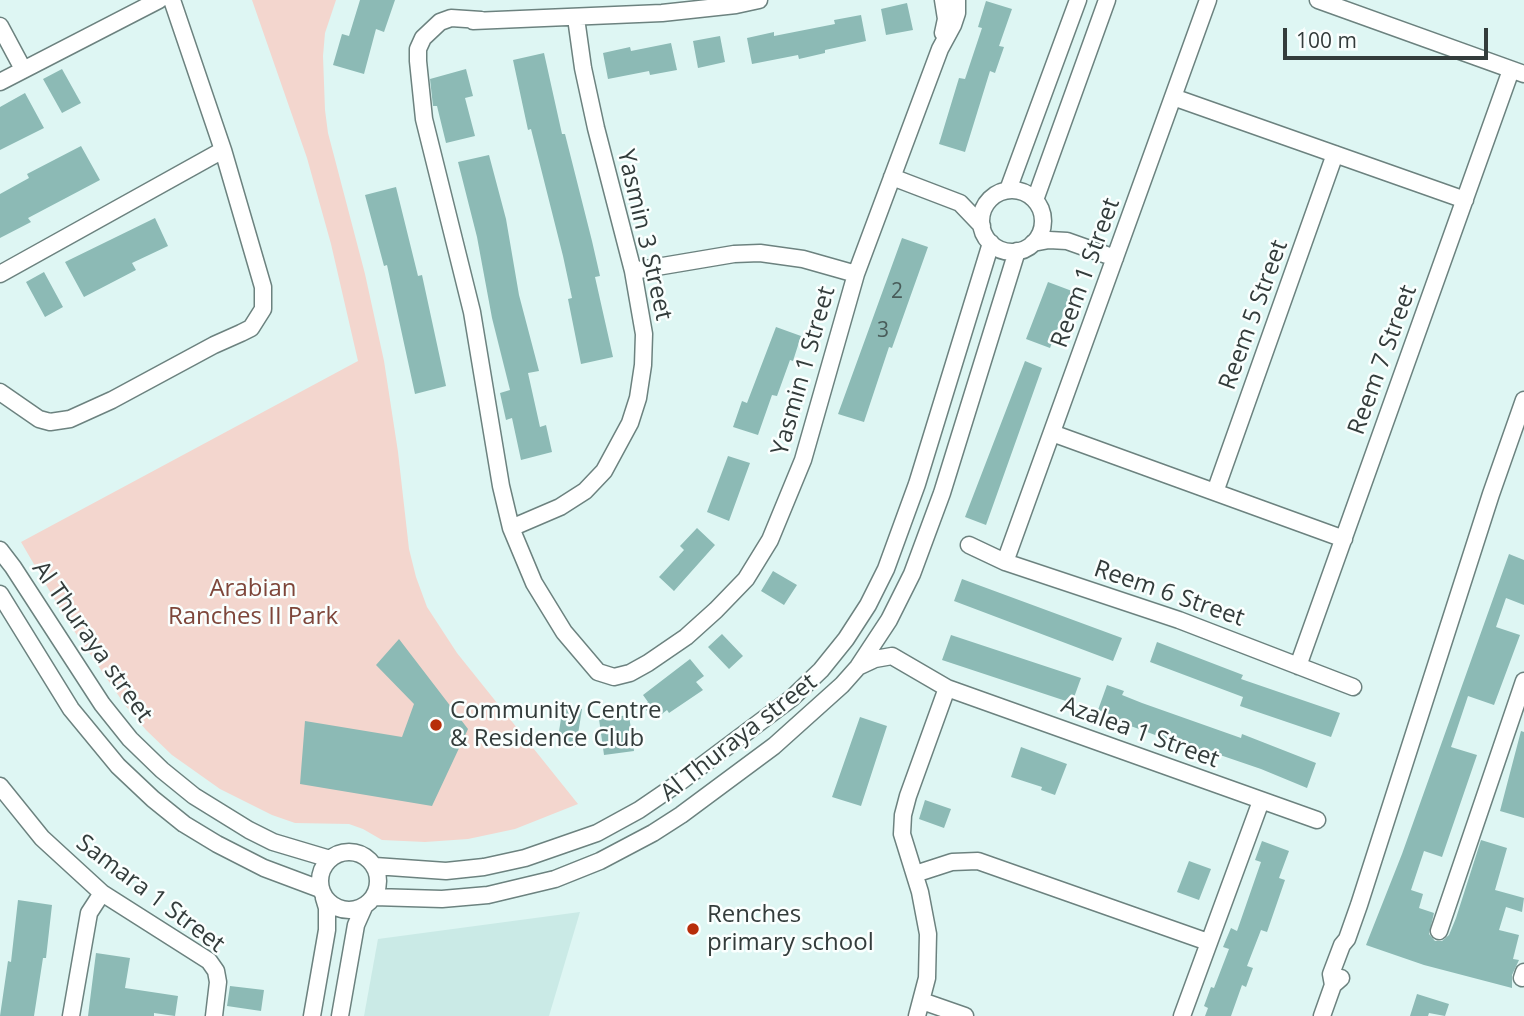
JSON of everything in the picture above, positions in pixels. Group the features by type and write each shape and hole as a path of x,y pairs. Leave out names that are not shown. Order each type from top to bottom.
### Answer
{"street":[{"path":"0,82 159,0"},
{"path":"0,393 29,421 52,429 62,429 74,425 112,400 214,345 241,334 258,320 263,309 263,287 223,150 172,0"},
{"name":"Yasmin 1 Street","path":"759,0 662,13 576,18 451,18 430,28 418,49 426,130 472,312 510,528 534,583 558,624 581,654 592,675 610,686 629,683 648,663 716,610 746,579 770,540 803,460 856,274 940,49 953,25 957,0"},
{"name":"Yasmin 1 Street","path":"940,49 946,19 943,0"},
{"path":"1008,190 1078,0"},
{"path":"1033,243 1043,224 1039,207 1107,0"},
{"name":"Reem 1 Street","path":"1006,562 1208,0"},
{"path":"1318,0 1518,72"},
{"name":"Yasmin 3 Street","path":"510,528 560,507 585,491 604,471 630,423 638,398 643,365 644,334 633,271 596,128 576,18"},
{"path":"0,26 23,69"},
{"name":"Reem 7 Street","path":"1298,666 1465,200 1518,72"},
{"path":"1173,97 1465,200"},
{"path":"0,274 223,150"},
{"name":"Reem 5 Street","path":"1215,492 1335,154"},
{"path":"892,177 960,203 977,202 1008,190 1018,190 1039,207 1053,229 1067,241"},
{"path":"982,226 983,210 992,197"},
{"path":"960,203 982,226 990,243 1007,251 1017,251 1033,243 1049,240 1067,241 1115,258"},
{"name":"Al Thuraya street","path":"374,866 446,871 484,867 525,858 597,833 639,810 680,782 792,698 821,670 869,605 886,569 917,484 990,243"},
{"name":"Al Thuraya street","path":"369,902 488,895 555,879 600,861 653,834 774,746 858,667 889,620 912,574 942,493 1017,251"},
{"path":"633,271 734,254 761,253 803,259 856,274"},
{"path":"1322,1016 1333,985 1331,974 1343,942 1347,939 1524,400"},
{"path":"1052,433 1344,538"},
{"name":"Reem 6 Street","path":"969,545 1006,562 1179,620 1353,687"},
{"name":"Al Thuraya street","path":"0,550 102,704 130,739 162,770 194,796 249,830 280,844 330,859"},
{"name":"Al Thuraya street","path":"0,594 71,709 118,766 153,799 184,824 217,844 322,893"},
{"path":"858,667 875,659 892,656 888,638 889,620"},
{"name":"Azalea 1 Street","path":"892,656 947,688 1317,820"},
{"path":"1439,931 1517,724 1524,681"},
{"path":"947,688 908,796 902,834 915,874 928,934 927,978 919,1008 965,1016"},
{"name":"Samara 1 Street","path":"0,786 42,838 102,893 209,961 216,971 218,982 214,1016"},
{"path":"1182,1016 1261,801"},
{"path":"312,1016 328,919 321,873 330,859 349,852 359,853 374,866 378,887 356,925 340,1016"},
{"path":"915,874 952,862 978,861 1208,942"},
{"path":"71,1016 89,913 102,893"},
{"path":"322,893 330,905 347,911 369,902"},
{"path":"318,984 344,989"}],"shaded area":[{"path":"580,912 549,1016 364,1016 378,939"}],"green space":[{"name":"Arabian Ranches II Park","path":"252,0 336,0 325,33 323,56 328,133 365,274 384,361 409,549 416,577 427,607 457,653 578,804 515,829 468,839 425,842 382,840 349,824 295,823 272,815 220,789 172,755 125,705 66,619 21,542 358,361 331,244 307,158"}],"building":[{"path":"360,0 395,0 384,32 376,29 364,74 333,65 342,34 349,36"},
{"path":"986,1 1012,9 999,46 1004,47 995,73 990,71 965,152 939,144 959,78 965,79 982,28 978,27"},
{"path":"907,3 913,30 886,35 881,9"},
{"path":"861,15 866,41 799,59 798,55 752,64 747,38 774,32 774,36 835,24 834,20"},
{"path":"720,36 725,62 698,68 693,41"},
{"path":"671,43 677,70 650,75 649,71 608,79 603,53"},
{"path":"544,53 562,134 565,134 600,276 595,277 613,357 581,364 568,299 572,298 563,256 531,129 528,130 513,60"},
{"path":"62,69 81,103 62,113 43,79"},
{"path":"466,69 473,96 465,98 475,136 446,143 437,106 433,106 430,79"},
{"path":"25,93 44,128 0,150 0,107"},
{"path":"81,146 100,180 28,218 31,222 0,238 0,194 29,178 27,174"},
{"path":"489,155 506,219 519,295 539,371 528,373 540,427 546,425 552,452 521,460 512,418 506,420 500,393 510,390 458,162"},
{"path":"396,187 418,276 422,275 446,386 415,394 387,265 384,266 365,195"},
{"path":"155,218 168,246 132,263 136,270 84,297 65,262"},
{"path":"902,238 928,247 892,348 889,347 864,422 838,414"},
{"path":"44,272 63,307 45,317 26,282"},
{"path":"1048,282 1072,291 1050,348 1026,339"},
{"path":"776,327 801,336 777,396 772,395 758,435 733,427 742,401 747,403"},
{"path":"1025,361 1042,368 986,525 965,517"},
{"path":"728,456 750,463 729,521 707,512"},
{"path":"697,528 715,545 674,591 659,577 684,550 680,546"},
{"path":"1509,554 1524,560 1524,605 1506,598 1496,627 1520,635 1494,705 1468,696 1451,747 1477,755 1442,857 1424,851 1411,890 1423,894 1419,908 1434,913 1429,934 1435,941 1442,941 1449,935 1456,918 1481,840 1507,848 1495,890 1524,898 1522,912 1506,907 1499,930 1519,935 1513,959 1519,960 1512,975 1512,988 1424,965 1366,945 1402,854"},
{"path":"773,571 797,585 784,605 761,591"},
{"path":"962,579 1122,638 1113,661 954,601"},
{"path":"722,634 743,656 729,669 708,647"},
{"path":"951,635 1081,678 1072,703 942,660"},
{"name":"Community Centre & Residence Club","path":"399,639 468,729 432,806 300,784 305,721 402,737 414,704 376,665"},
{"path":"1157,642 1243,675 1241,679 1340,713 1331,737 1240,706 1243,697 1150,662"},
{"path":"690,659 704,676 696,682 703,690 654,720 643,706 648,702 643,695"},
{"path":"1107,685 1124,691 1122,695 1142,703 1241,738 1242,734 1316,763 1307,788 1261,769 1220,755 1218,758 1117,721 1118,717 1098,710"},
{"path":"563,706 582,709 576,747 557,744"},
{"path":"629,715 634,751 604,755 599,719"},
{"path":"860,717 887,726 861,806 832,797"},
{"path":"1521,731 1524,732 1524,818 1500,811"},
{"path":"1021,747 1067,764 1055,795 1041,790 1042,787 1011,777"},
{"path":"925,800 951,809 944,828 919,819"},
{"path":"1262,841 1289,851 1279,878 1285,880 1267,932 1261,930 1247,966 1253,968 1246,987 1242,985 1231,1016 1205,1016 1208,1008 1204,1006 1229,949 1223,947 1231,928 1237,931 1261,862 1255,860"},
{"path":"1189,861 1211,869 1199,900 1177,892"},
{"path":"18,900 52,905 46,958 43,958 34,1016 0,1016 8,961 11,962"},
{"path":"96,953 130,958 125,988 178,996 175,1016 154,1013 154,1016 88,1016"},
{"path":"230,986 264,990 261,1011 227,1006"},
{"path":"1417,994 1449,1004 1445,1016 1429,1013 1428,1016 1410,1016"}],"place":[{"name":"Community Centre & Residence Club","path":"436,725"},
{"name":"Renches primary school","path":"693,929"}]}
